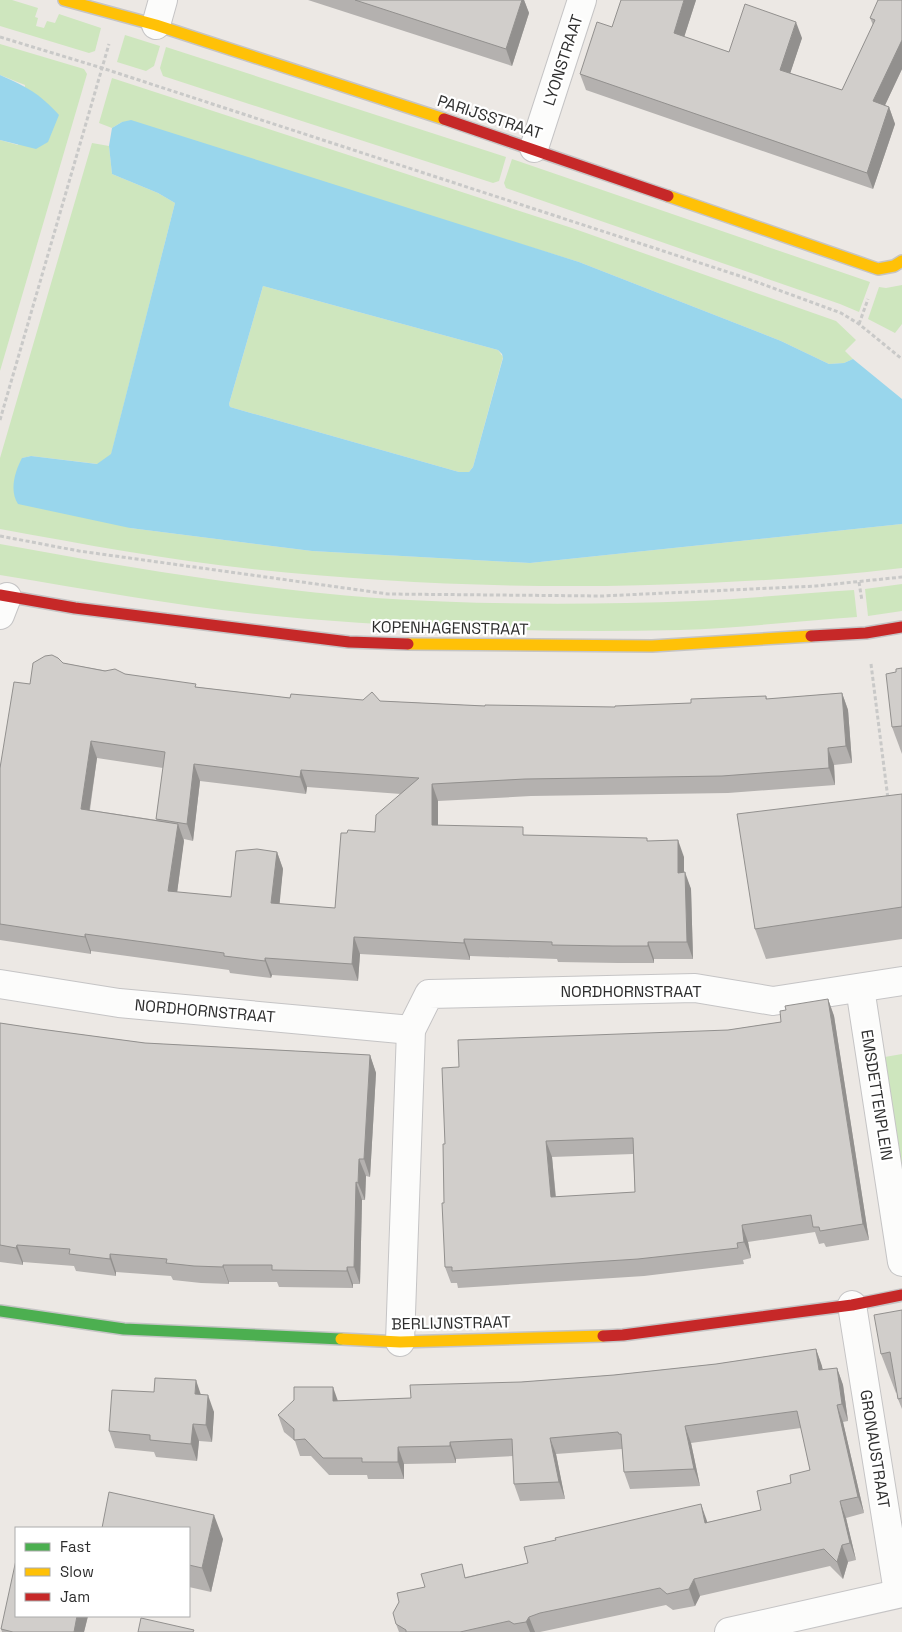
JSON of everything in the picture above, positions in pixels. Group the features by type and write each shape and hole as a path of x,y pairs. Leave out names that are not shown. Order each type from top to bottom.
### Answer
{"street":[{"name":"LYONSTRAAT","path":"534,148 582,0"},
{"name":"PARIJSSTRAAT","path":"80,2 118,14 159,13 878,269 894,266 902,261"},
{"name":"KOPENHAGENSTRAAT","path":"2,602 75,608 349,642 442,645 652,646 866,633 902,627"},
{"name":"NORDHORNSTRAAT","path":"400,1342 411,1030 429,994 695,988 773,1001 902,981"},
{"name":"NORDHORNSTRAAT","path":"0,984 119,1003 411,1030"},
{"name":"EMSDETTENPLEIN","path":"860,988 902,1262"},
{"name":"BERLIJNSTRAAT","path":"0,1311 124,1329 400,1342 623,1335 852,1305 902,1295"},
{"name":"GRONAUSTRAAT","path":"729,1632 900,1593 852,1305"}],"path":[{"path":"0,420 118,14"},
{"path":"0,37 102,68 752,280 841,313 859,324 902,359"},
{"path":"0,536 79,551 388,594 602,596 816,586 902,577"},
{"path":"859,582 890,808"}],"green space":[{"path":"0,0 12,0 38,8 35,17 38,18 36,26 44,28 47,21 55,23 59,14 101,28 95,51 89,53 0,26"},
{"path":"125,35 160,46 154,66 146,71 117,62"},
{"path":"0,44 84,69 87,74 0,371 0,140 18,145 25,85 0,75"},
{"path":"166,47 506,157 499,181 493,183 163,76 160,68"},
{"path":"112,78 572,228 836,321 856,340 845,351 853,359 844,363 829,364 781,341 579,262 122,122 112,128 99,123"},
{"path":"92,143 109,146 112,174 158,193 175,203 111,455 98,464 31,456 22,458 130,528 312,551 530,563 902,524 902,568 780,579 707,583 593,586 479,585 365,579 252,569 125,551 0,529 0,458"},
{"path":"512,159 870,282 859,312 506,188 504,183"},
{"path":"902,285 902,324 895,333 868,319 879,287 886,288"},
{"path":"263,286 498,350 503,357 473,467 469,472 459,472 230,407 229,404"},
{"path":"0,544 140,569 234,583 376,598 455,602 575,604 735,599 854,590 857,617 724,628 587,631 401,625 269,616 192,606 0,575"},
{"path":"902,584 902,611 868,616 865,589"},
{"path":"902,1054 902,1199 879,1058"}],"water":[{"path":"0,75 32,91 59,115 48,142 36,149 0,140"},
{"path":"131,120 579,262 781,341 829,364 844,363 853,359 902,399 902,524 530,563 312,551 130,528 18,504 13,487 17,469 22,458 31,456 97,464 111,454 175,203 158,193 112,174 109,146 112,128 122,122","holes":["263,286 498,350 503,358 473,467 469,472 459,472 230,407 229,404"]}],"building":[{"path":"355,0 522,0 506,49"},
{"path":"621,0 684,0 674,33 729,52 745,4 796,22 780,70 842,90 875,20 870,18 878,0 902,0 902,40 873,101 889,107 867,173 580,74 597,22 612,27"},
{"path":"52,655 63,663 105,671 115,669 125,674 196,684 195,687 290,698 291,694 363,700 372,692 380,701 485,706 615,707 691,703 691,699 766,696 766,699 842,693 846,746 828,748 829,768 722,776 525,779 432,784 432,825 523,827 523,835 647,838 647,841 678,840 678,873 685,872 687,942 648,942 648,946 612,946 552,945 552,942 464,939 464,943 354,937 352,964 265,958 265,961 224,956 224,953 85,934 85,937 0,924 0,768 14,682 30,684 33,663 45,656","holes":["91,741 165,752 156,819 187,824 194,764 300,777 301,770 419,778 376,815 375,832 348,830 347,833 341,833 335,908 271,903 277,852 257,849 236,851 231,897 168,891 178,824 81,809"]},
{"path":"902,668 902,726 892,727 886,674 896,672 896,669"},
{"path":"902,794 902,907 755,929 737,814"},
{"path":"828,999 863,1224 820,1231 819,1227 813,1227 811,1215 742,1225 744,1242 737,1243 738,1248 638,1259 452,1271 452,1267 445,1267 442,1203 444,1203 443,1144 445,1144 442,1068 459,1067 458,1040 728,1030 781,1022 780,1011 786,1010 785,1006","holes":["633,1138 635,1192 551,1197 546,1141"]},
{"path":"0,1023 145,1043 370,1055 364,1159 359,1159 358,1183 356,1182 354,1267 347,1267 347,1271 272,1270 272,1265 194,1266 166,1263 167,1259 110,1254 110,1259 69,1254 70,1249 17,1245 16,1248 0,1245"},
{"path":"902,1310 902,1398 898,1399 890,1352 881,1354 874,1315"},
{"path":"816,1349 819,1370 837,1368 842,1404 837,1405 858,1497 840,1501 850,1543 842,1545 837,1562 824,1549 694,1579 689,1589 667,1594 660,1588 540,1613 529,1617 526,1622 514,1624 509,1621 460,1632 406,1632 406,1630 396,1624 393,1613 399,1602 397,1593 425,1587 421,1574 462,1564 465,1578 528,1563 524,1547 701,1504 705,1523 761,1510 757,1491 791,1483 790,1475 810,1470 797,1411 685,1426 694,1469 624,1472 621,1434 618,1432 550,1438 559,1482 514,1484 512,1439 450,1442 450,1446 398,1447 398,1462 362,1462 362,1458 323,1458 305,1439 294,1440 294,1429 278,1415 294,1400 294,1387 333,1387 333,1401 411,1398 410,1385 521,1382 614,1375 716,1364"},
{"path":"155,1378 196,1380 195,1394 208,1395 206,1425 193,1424 191,1444 150,1440 150,1435 109,1431 112,1390 154,1392"},
{"path":"109,1492 214,1515 202,1568 190,1565 190,1527 102,1527"},
{"path":"15,1565 15,1617 77,1617 74,1632 13,1632 1,1629"},
{"path":"141,1618 194,1630 193,1632 138,1632"}],"traffic: fast":[{"path":"0,1311 124,1329 341,1339"}],"traffic: slow":[{"path":"64,0 156,25 444,119"},
{"path":"668,196 878,269 894,266 902,261"},
{"path":"408,644 652,646 811,636"},
{"path":"341,1339 400,1342 603,1336"}],"traffic: jam":[{"path":"444,119 668,196"},
{"path":"0,595 75,608 349,642 408,644"},
{"path":"811,636 866,633 902,627"},
{"path":"603,1336 852,1305 902,1295"}]}
